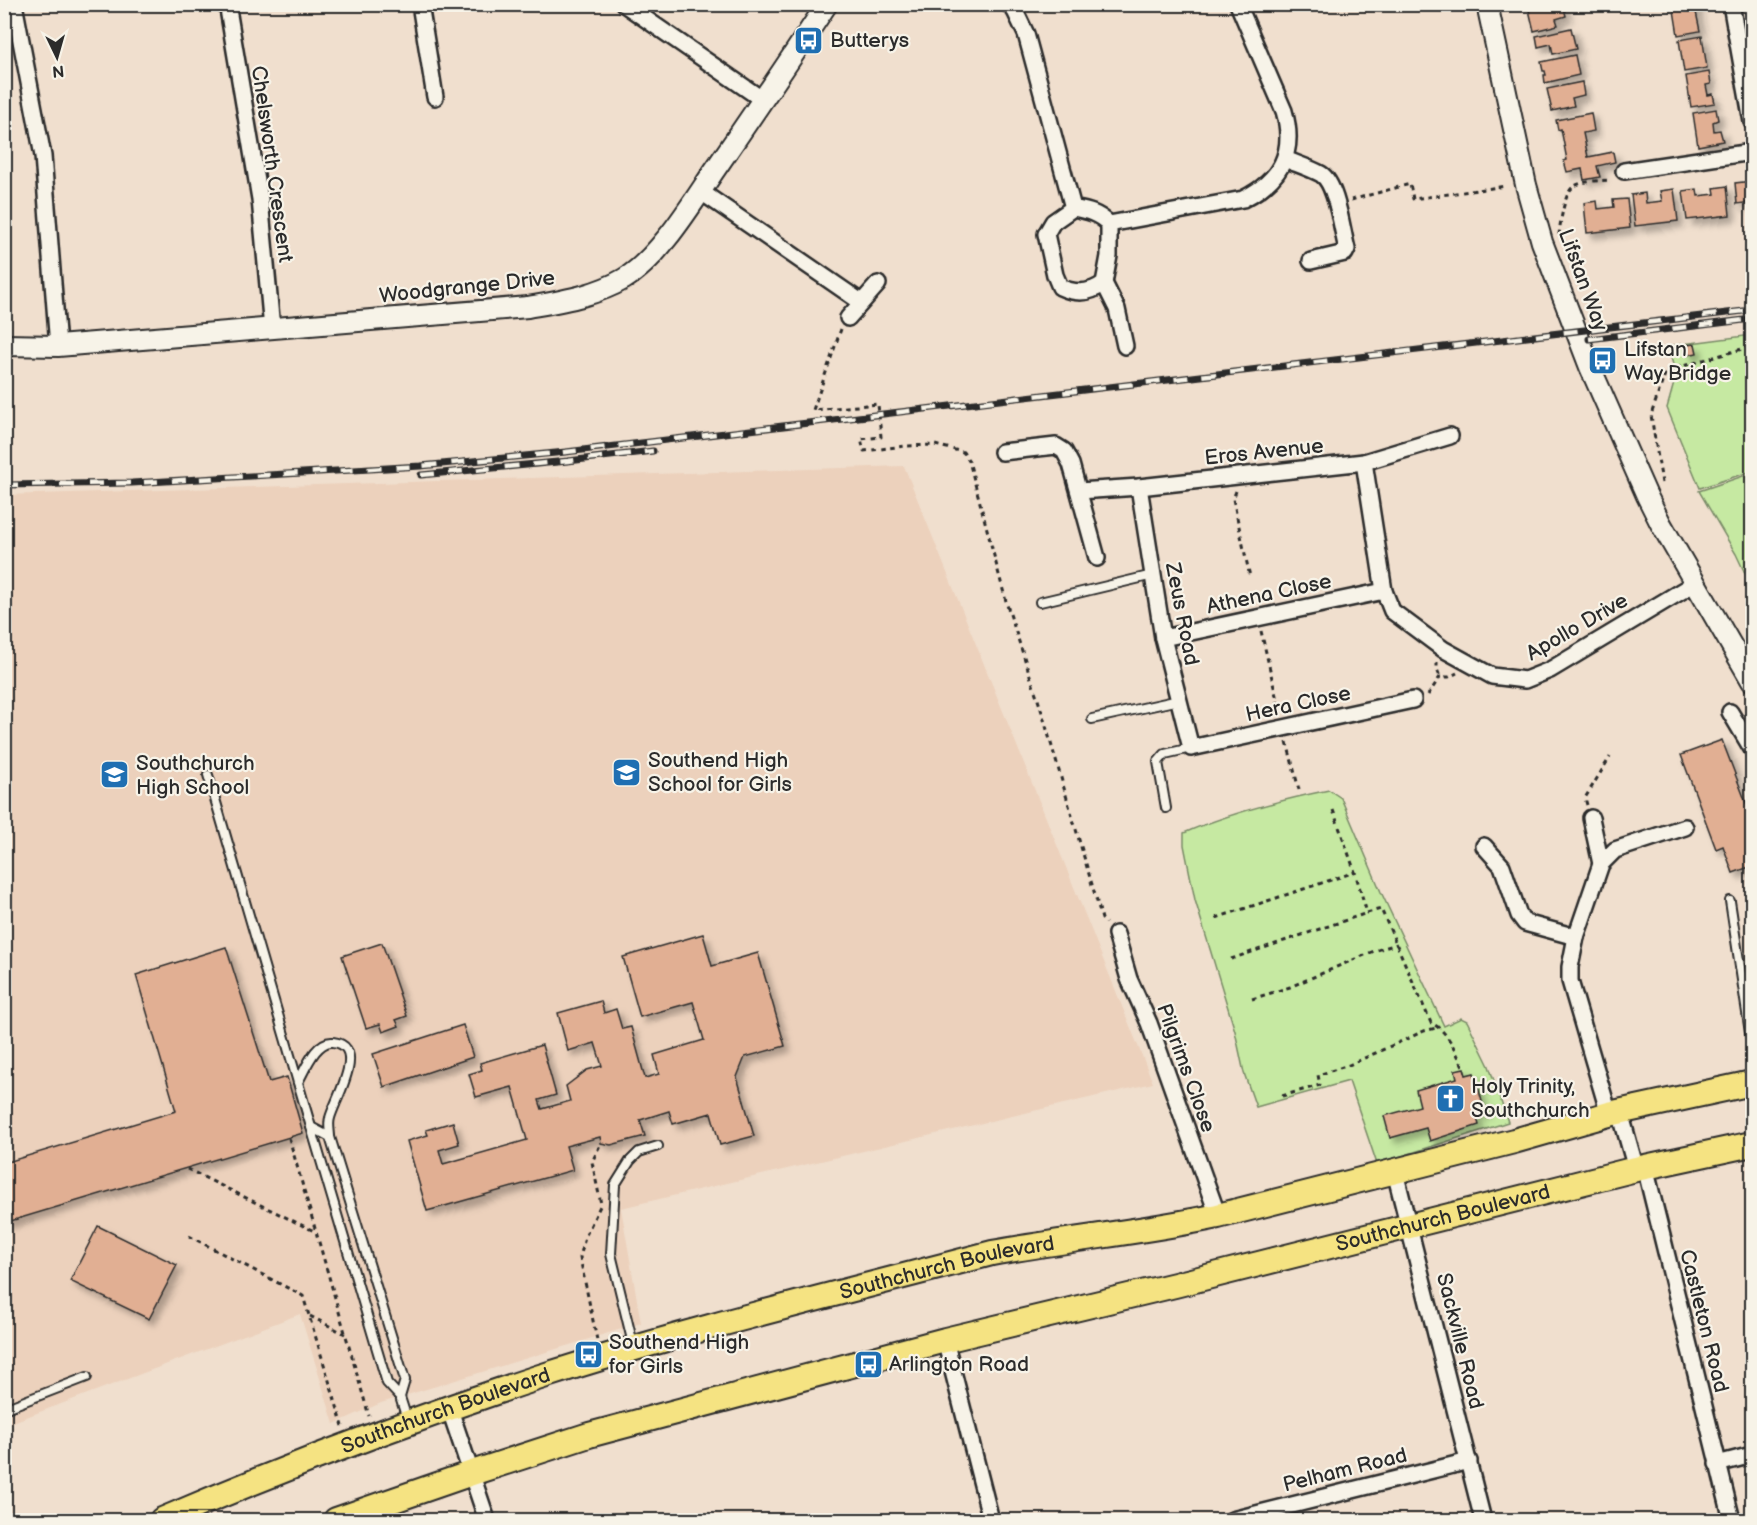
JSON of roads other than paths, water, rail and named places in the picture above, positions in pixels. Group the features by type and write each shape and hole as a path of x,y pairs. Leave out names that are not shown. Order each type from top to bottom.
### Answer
{"main road":[{"name":"Southchurch Boulevard","path":"162,1521 375,1434 409,1424 449,1407 634,1349 992,1253 1038,1244 1170,1227 1395,1172 1615,1113 1752,1083"},
{"name":"Southchurch Boulevard","path":"336,1521 472,1473 589,1436 945,1340 1175,1285 1409,1224 1640,1168 1752,1144"}],"street":[{"path":"14,4 43,156 58,346"},
{"name":"Chelsworth Crescent","path":"229,4 260,199 272,329"},
{"path":"420,4 435,96"},
{"path":"624,4 763,100"},
{"name":"Woodgrange Drive","path":"4,345 58,346 528,307 570,300 596,292 625,278 648,260 700,191 827,4"},
{"path":"1009,4 1026,34 1073,208"},
{"path":"1109,224 1243,200 1272,179 1285,159 1289,143 1284,111 1238,4"},
{"name":"Lifstan Way","path":"1487,4 1526,185 1542,242 1590,367 1647,496 1752,681"},
{"path":"1731,4 1752,122"},
{"path":"1624,171 1752,152"},
{"path":"1285,159 1322,175 1329,181 1336,204 1347,249 1345,253 1311,261"},
{"path":"700,191 861,302"},
{"path":"1104,283 1097,289 1089,291 1069,291 1060,287 1055,275 1046,234 1053,222 1073,208 1092,211 1102,216 1109,224 1104,283 1117,309 1125,346"},
{"path":"848,318 878,284"},
{"name":"Eros Avenue","path":"1079,491 1139,487 1364,462 1450,436"},
{"path":"1002,452 1056,446 1064,451 1079,491 1097,558"},
{"name":"Apollo Drive","path":"1364,462 1384,591 1392,611 1443,649 1492,676 1525,680 1550,670 1695,583"},
{"name":"Zeus Road","path":"1139,487 1163,638 1191,748"},
{"name":"Athena Close","path":"1163,638 1384,591"},
{"name":"Hera Close","path":"1191,748 1413,700"},
{"path":"1730,712 1752,749"},
{"path":"1591,818 1601,864"},
{"path":"1601,864 1615,850 1685,827"},
{"path":"1484,846 1502,866 1519,915 1525,923 1576,937"},
{"name":"Castleton Road","path":"1601,864 1576,937 1570,967 1570,981 1615,1113 1640,1168 1732,1521"},
{"name":"Pilgrims Close","path":"1116,934 1130,979 1149,1023 1218,1216"},
{"name":"Sackville Road","path":"1395,1172 1483,1521"},
{"path":"945,1340 991,1521"},
{"path":"449,1407 487,1521"},
{"path":"1717,1464 1752,1455"},
{"name":"Pelham Road","path":"1233,1520 1469,1461"}],"lane":[{"path":"1040,602 1153,575"},
{"path":"1092,719 1179,700"},
{"path":"1166,808 1158,762 1166,754 1191,748"},
{"path":"208,776 387,1383 400,1397 409,1424"},
{"path":"1730,901 1750,1013 1752,1046"},
{"path":"298,1082 317,1050 325,1043 334,1042 343,1046 349,1056 350,1067 329,1120 330,1137 405,1380 400,1397"},
{"path":"311,1127 330,1137"},
{"path":"634,1349 611,1254 615,1185 630,1161 639,1152 658,1146"},
{"path":"4,1409 87,1377"}],"railway":[{"path":"4,485 132,483 421,466 566,452 1752,310"},
{"path":"1589,339 1752,319"},
{"path":"421,475 653,451"}],"place":[{"name":"Butterys","path":"809,40"},
{"name":"Lifstan Way Bridge","path":"1603,361"},
{"name":"Southend High School for Girls","path":"627,772"},
{"name":"Southchurch High School","path":"115,775"},
{"name":"Holy Trinity, Southchurch","path":"1450,1098"},
{"name":"Southend High for Girls","path":"588,1354"},
{"name":"Arlington Road","path":"868,1364"}]}
